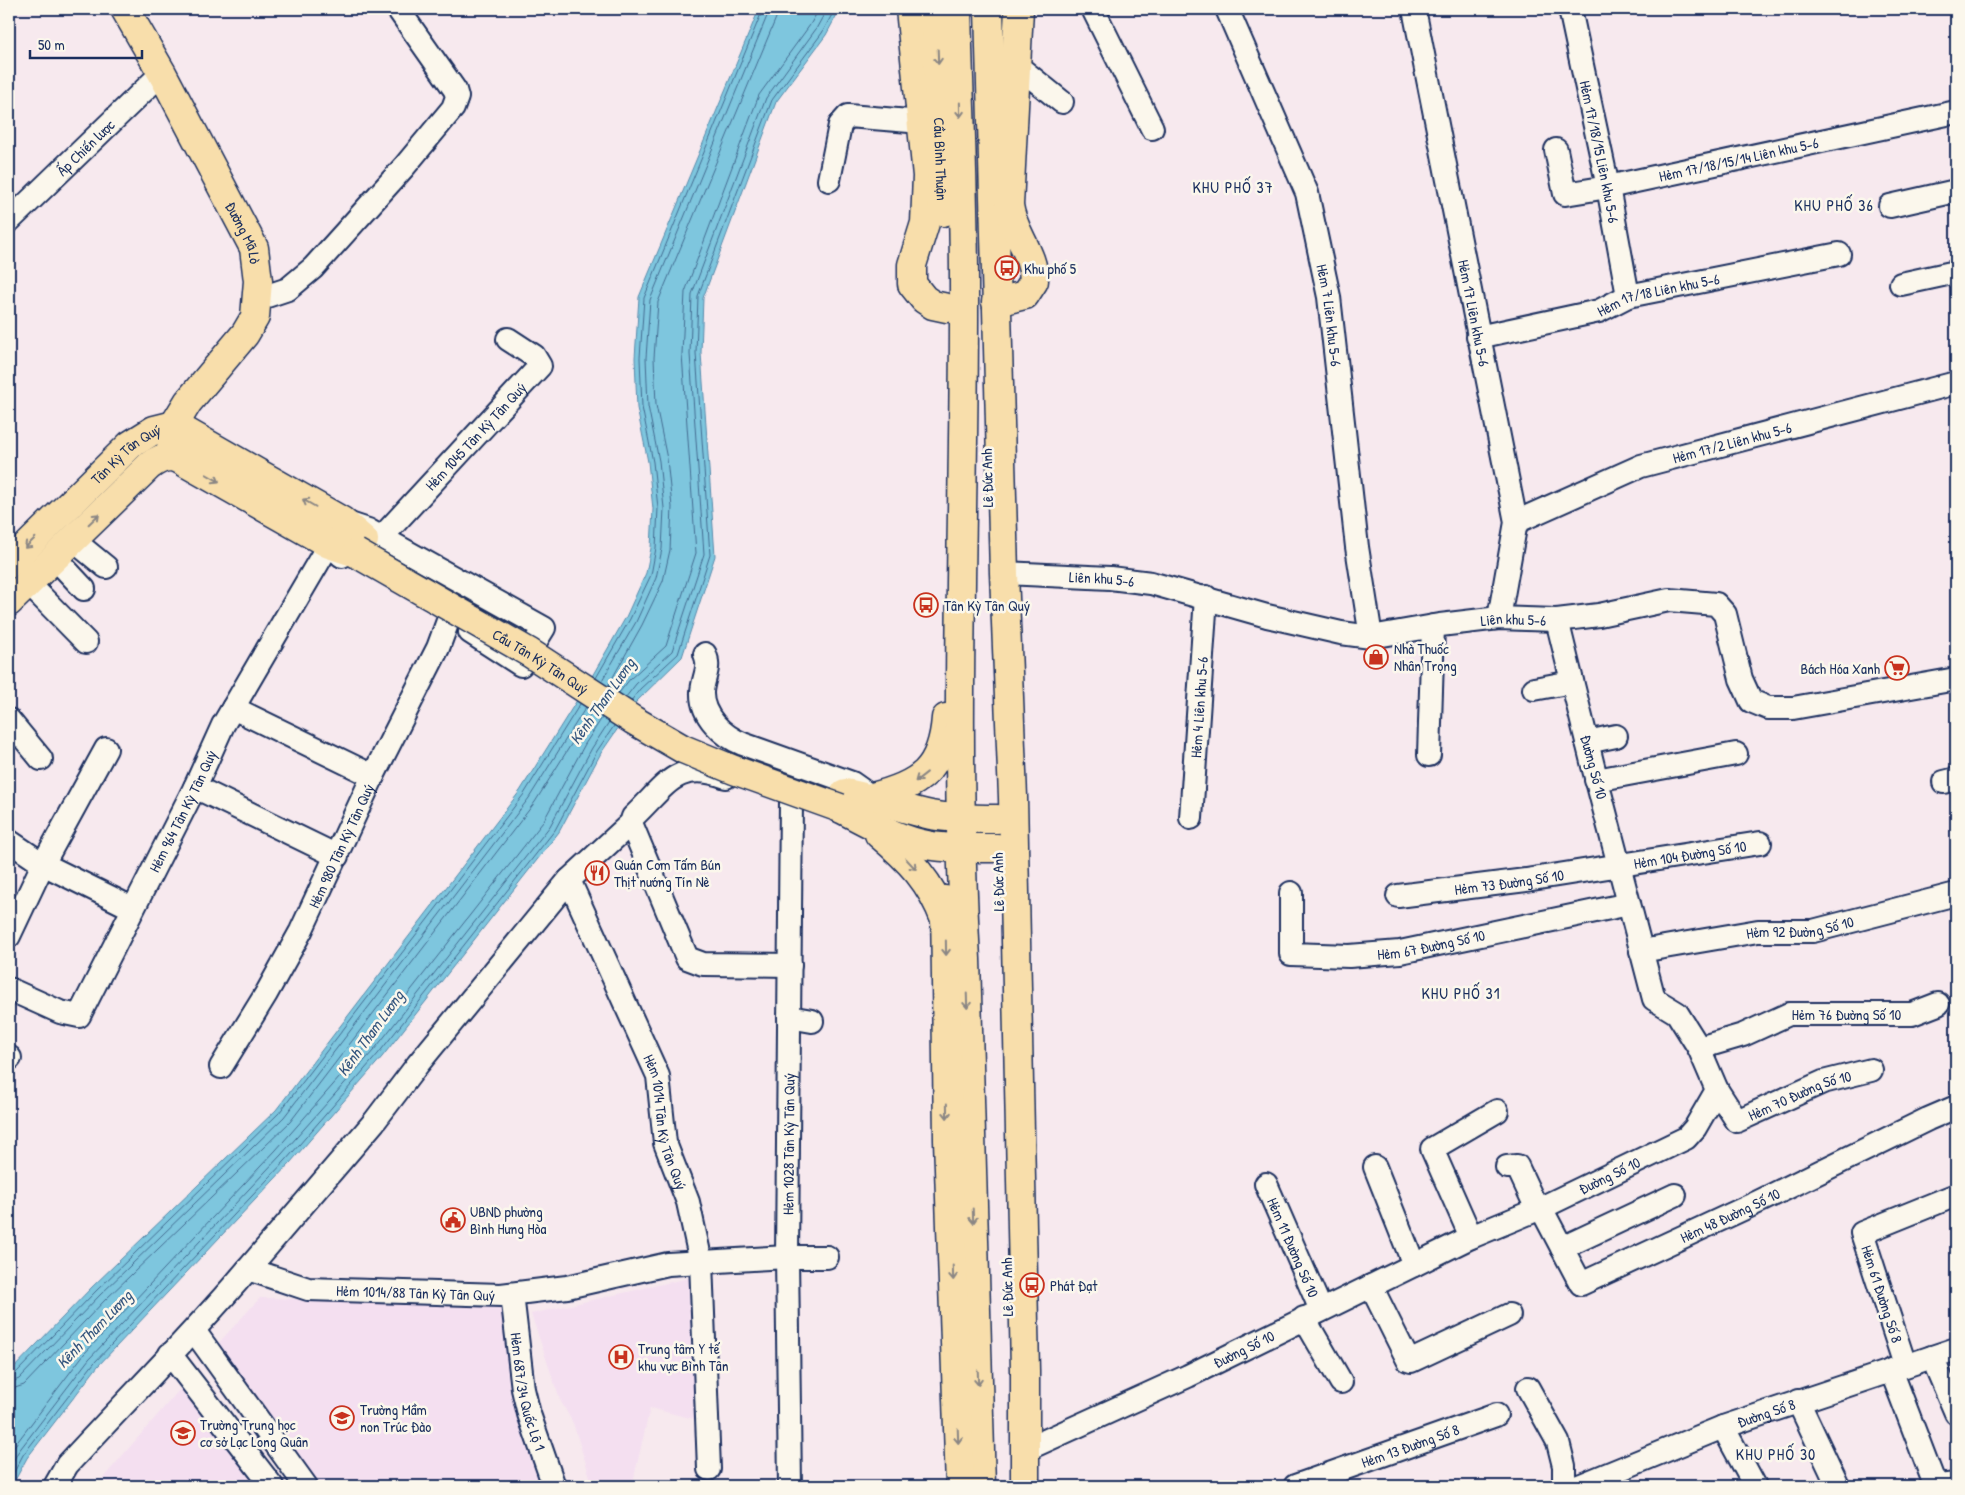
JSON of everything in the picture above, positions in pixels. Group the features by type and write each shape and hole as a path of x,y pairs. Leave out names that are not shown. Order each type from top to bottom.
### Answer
{"main road":[{"name":"Đường Mã Lò","path":"125,9 162,73 254,248 258,299 255,317 245,334 198,389 174,425 170,456"},
{"path":"910,9 927,176 927,202 924,223 912,265 912,284 924,299 933,305 947,308"},
{"name":"Cầu Bình Thuận","path":"936,9 947,308"},
{"name":"Cầu Bình Thuận","path":"957,9 981,287"},
{"path":"976,9 981,287"},
{"path":"981,287 989,9"},
{"path":"981,287 1011,300 1024,294 1034,281 1032,261 1012,225 1008,204 1019,9"},
{"name":"Lê Đức Anh","path":"953,718 981,287"},
{"name":"Lê Đức Anh","path":"981,287 996,573 1012,768 1025,1486"},
{"name":"Lê Đức Anh","path":"947,308 944,560 953,718 961,1189 960,1486"},
{"name":"Tân Kỳ Tân Quý","path":"9,564 130,445 154,430 174,425 335,533"},
{"name":"Tân Kỳ Tân Quý","path":"9,602 149,466 160,459 170,456 180,459 335,533 367,543"},
{"name":"Cầu Tân Kỳ Tân Quý","path":"367,543 538,639 641,706 690,734 855,804"},
{"name":"Lê Đức Anh","path":"996,573 997,819 1010,1486"},
{"path":"855,804 902,789 932,768 953,718"},
{"path":"855,804 954,818 997,819"},
{"path":"855,804 915,841 954,847 998,848"},
{"path":"855,804 929,885 945,920"},
{"name":"Lê Đức Anh","path":"954,847 945,920 981,1486"}],"street":[{"path":"258,299 288,290 313,268 404,168 453,108 457,96 456,90 398,9"},
{"path":"1093,9 1152,128"},
{"name":"Hẻm 7 Liên khu 5-6","path":"1228,9 1307,193 1329,297 1357,547 1371,636"},
{"name":"Hẻm 17 Liên khu 5-6","path":"1414,9 1516,522 1500,618"},
{"name":"Hẻm 17/18/15 Liên khu 5-6","path":"1570,9 1608,187 1628,296"},
{"path":"1015,64 1062,102"},
{"name":"Ấp Chiến lược","path":"9,221 162,73"},
{"name":"Hẻm 17/18/15/14 Liên khu 5-6","path":"1556,150 1565,194 1608,187 1956,112"},
{"path":"829,180 840,125 848,116 922,122"},
{"path":"1890,206 1956,191"},
{"name":"Hẻm 17/18 Liên khu 5-6","path":"1478,337 1599,311 1628,296 1839,254"},
{"path":"1901,284 1956,272"},
{"name":"Hẻm 1045 Tân Kỳ Tân Quý","path":"367,543 540,366 534,356 508,340"},
{"name":"Hẻm 17/2 Liên khu 5-6","path":"1516,522 1641,466 1956,384"},
{"name":"Tân Kỳ Tân Quý","path":"335,533 350,562 465,627 474,636 521,665 544,628 509,608 367,543"},
{"name":"Hẻm 964 Tân Kỳ Tân Quý","path":"9,989 60,1012 79,1016 233,708 335,533"},
{"path":"64,549 106,567"},
{"path":"64,549 84,588"},
{"name":"Liên khu 5-6","path":"996,573 1110,578 1151,583 1206,597 1267,616 1340,633 1371,636 1500,618 1557,620 1599,616 1669,600 1716,604 1725,614 1741,679 1752,701 1768,708 1792,708 1956,679"},
{"path":"28,583 86,642"},
{"name":"Hẻm 4 Liên khu 5-6","path":"1191,818 1206,597"},
{"name":"Hẻm 980 Tân Kỳ Tân Quý","path":"221,1067 266,994 301,931 373,776 438,648 449,618"},
{"name":"Đường Số 10","path":"1025,1450 1188,1376 1471,1237 1539,1208 1686,1138 1696,1128 1717,1090 1699,1048 1678,1013 1654,999 1621,866 1596,780 1557,620"},
{"path":"1429,755 1433,626"},
{"path":"55,1486 67,1466 170,1354 195,1332 374,1122 418,1064 569,880 677,776 690,770 706,770 839,817 855,804 852,783 743,744 720,730 709,715 703,699 703,684 708,666 705,654"},
{"path":"1534,689 1572,682"},
{"path":"233,708 373,776"},
{"path":"9,720 41,759"},
{"path":"1587,742 1616,736"},
{"path":"9,936 43,864 106,749"},
{"path":"1596,780 1736,754"},
{"path":"195,787 337,856"},
{"name":"Hẻm 1028 Tân Kỳ Tân Quý","path":"790,1486 787,1257 791,800"},
{"path":"632,820 688,958 703,964 790,965"},
{"path":"9,841 43,864 132,908"},
{"name":"Hẻm 104 Đường Số 10","path":"1621,866 1760,843"},
{"name":"Hẻm 73 Đường Số 10","path":"1398,896 1621,866"},
{"name":"Hẻm 1014 Tân Kỳ Tân Quý","path":"569,880 658,1076 665,1142 688,1202 701,1262 709,1469"},
{"name":"Hẻm 67 Đường Số 10","path":"1291,894 1292,954 1348,956 1400,952 1629,904"},
{"name":"Hẻm 92 Đường Số 10","path":"1641,951 1758,931 1813,931 1956,894"},
{"name":"Hẻm 76 Đường Số 10","path":"1699,1048 1743,1035 1789,1014 1912,1014 1938,1004"},
{"path":"789,1016 812,1021"},
{"name":"Hẻm 70 Đường Số 10","path":"1717,1090 1736,1121 1823,1082 1871,1070"},
{"name":"Hẻm 48 Đường Số 10","path":"1507,1167 1517,1166 1581,1284 1758,1202 1928,1118 1956,1108"},
{"path":"1471,1237 1432,1148 1497,1111"},
{"path":"1375,1167 1414,1265"},
{"name":"Hẻm 11 Đường Số 10","path":"1266,1184 1313,1314 1341,1382"},
{"path":"1562,1248 1675,1195"},
{"name":"Hẻm 61 Đường Số 8","path":"1898,1367 1862,1233 1956,1195"},
{"name":"Hẻm 1014/88 Tân Kỳ Tân Quý","path":"248,1269 308,1289 457,1295 512,1294 567,1287 668,1264 787,1257 827,1257"},
{"path":"1371,1286 1408,1360 1411,1361 1509,1315"},
{"name":"Hẻm 687/34 Quốc Lộ 1","path":"512,1294 523,1389 529,1414 554,1486"},
{"path":"195,1332 306,1486"},
{"name":"Đường Số 8","path":"1588,1485 1723,1427 1956,1349"},
{"path":"170,1354 272,1486"},
{"path":"1932,1357 1956,1412"},
{"path":"1898,1367 1932,1477 1939,1486 1956,1484"},
{"path":"1528,1388 1558,1442 1564,1466 1564,1486"},
{"path":"1798,1401 1838,1486"},
{"name":"Hẻm 13 Đường Số 8","path":"1296,1486 1496,1414"},
{"path":"1723,1427 1755,1486"}],"shaded area":[{"name":"Trung tâm Y tế khu vực Bình Tân","path":"693,1277 698,1420 650,1408 632,1486 593,1486 573,1423 560,1400 531,1314"},
{"name":"Trường Mầm non Trúc Đào","path":"260,1298 504,1302 513,1391 525,1443 541,1486 313,1486 212,1350"},
{"name":"Trường Trung học cơ sở Lạc Long Quân","path":"186,1382 264,1486 96,1486 97,1485"}],"water":[{"name":"Kênh Tham Lương","path":"759,9 840,9 826,35 776,102 703,298 701,353 715,556 682,657 636,702 601,753 559,832 382,1057 290,1163 98,1366 27,1458 12,1486 9,1486 9,1373 92,1287 276,1110 520,791 591,678 626,617 646,573 651,548 653,509 648,462 637,408 635,358 639,297"}],"place":[{"name":"Khu phố 5","path":"1007,268"},
{"name":"Tân Kỳ Tân Quý","path":"926,605"},
{"name":"Nhà Thuốc Nhân Trọng","path":"1376,657"},
{"name":"Bách Hóa Xanh","path":"1897,668"},
{"name":"Quán Cơm Tấm Bún Thịt nướng Tín Nè","path":"597,873"},
{"name":"UBND phường Bình Hưng Hòa","path":"453,1220"},
{"name":"Phát Đạt","path":"1032,1285"},
{"name":"Trung tâm Y tế khu vực Bình Tân","path":"621,1357"},
{"name":"Trường Mầm non Trúc Đào","path":"342,1418"},
{"name":"Trường Trung học cơ sở Lạc Long Quân","path":"183,1433"}],"district":[{"name":"KHU PHỐ 37","path":"1233,187"},
{"name":"KHU PHỐ 36","path":"1834,205"},
{"name":"KHU PHỐ 31","path":"1461,993"},
{"name":"KHU PHỐ 30","path":"1776,1454"}]}
